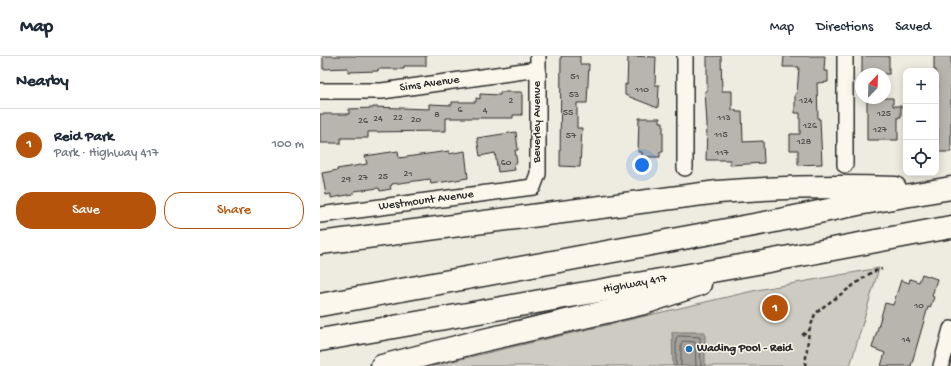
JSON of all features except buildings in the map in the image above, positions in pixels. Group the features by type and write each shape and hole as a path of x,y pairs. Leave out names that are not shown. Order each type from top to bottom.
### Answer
{"highway":[{"path":"320,243 718,192 763,188 841,186 948,189"},
{"path":"320,306 770,222 858,204 948,189"},
{"name":"Highway 417","path":"320,340 763,262 951,227"},
{"path":"382,366 480,341 644,303 763,262"}],"street":[{"path":"685,56 685,168"},
{"path":"845,56 845,165"},
{"name":"Sims Avenue","path":"320,91 382,91 538,62"},
{"name":"Beverley Avenue","path":"533,187 538,174 538,62"},
{"name":"Westmount Avenue","path":"320,215 533,187"},
{"path":"945,362 951,329"}],"path":[{"path":"805,366 809,331 815,314 872,272 882,269"},
{"path":"802,335 809,331"}],"shaded area":[{"path":"879,268 850,366 431,366 757,290"}],"water":[{"name":"Wading Pool - Reid","path":"672,332 705,332 705,366 673,366"}],"place":[{"name":"Reid Park","path":"775,308"},
{"name":"Wading Pool - Reid","path":"689,349"}]}
